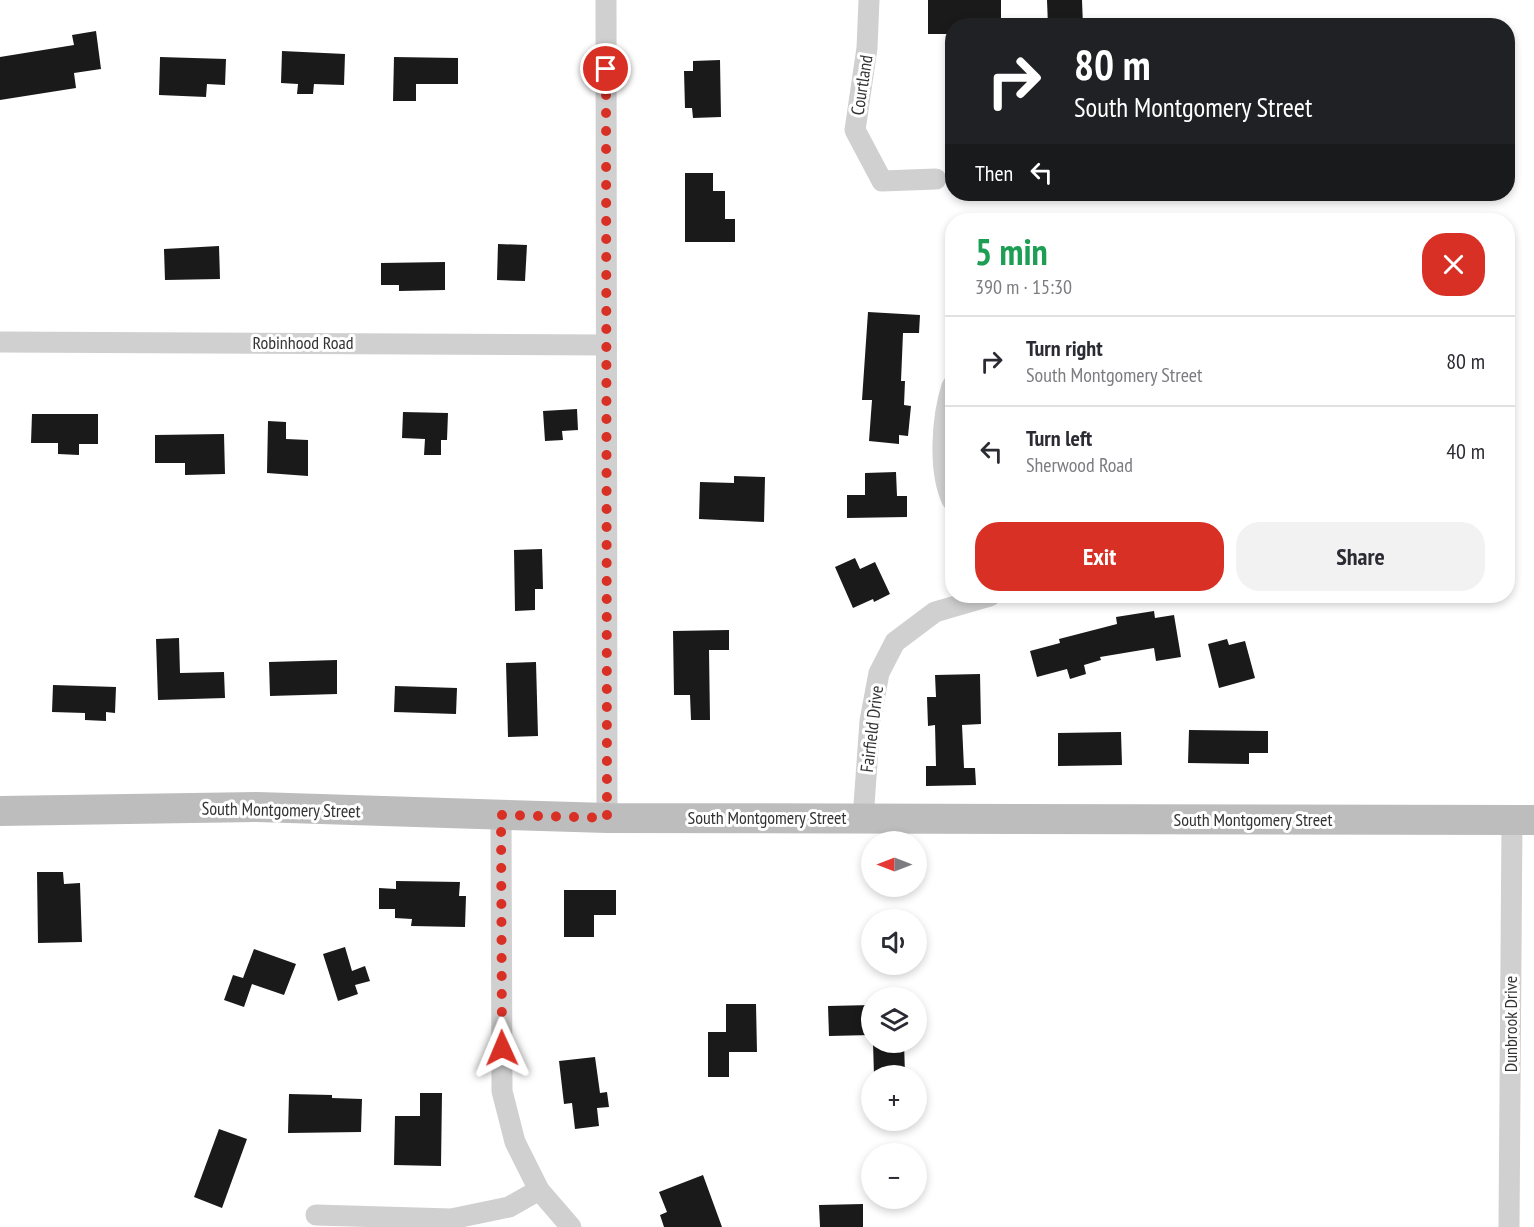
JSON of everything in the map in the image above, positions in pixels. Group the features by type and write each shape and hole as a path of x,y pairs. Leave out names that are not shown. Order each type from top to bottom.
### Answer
{"street":[{"path":"606,0 607,818"},
{"name":"Courtland","path":"869,0 867,48 855,130 882,181 936,179"},
{"name":"Robinhood Road","path":"0,342 606,345"},
{"path":"945,423 942,443 945,467"},
{"name":"Fairfield Drive","path":"863,819 870,721 879,673 896,642 934,612 966,603"},
{"name":"South Montgomery Street","path":"0,811 257,807 607,818 1523,820"},
{"path":"501,815 502,1091 515,1142 539,1190 571,1227"},
{"name":"Dunbrook Drive","path":"1509,1227 1523,820"},
{"path":"316,1215 451,1219 509,1207 539,1190"}],"building":[{"path":"928,0 1001,0 1001,18 945,18 945,34 928,34"},
{"path":"1047,0 1082,0 1083,18 1048,18"},
{"path":"96,31 101,69 74,73 76,88 0,100 0,57 74,45 72,35"},
{"path":"282,51 345,54 344,85 314,84 313,94 297,94 298,84 281,83"},
{"path":"160,57 226,59 225,85 207,84 206,97 159,95"},
{"path":"394,57 458,58 458,84 416,84 416,101 393,101"},
{"path":"720,60 721,117 693,118 692,108 685,108 684,71 693,71 693,61"},
{"path":"685,173 713,173 713,191 725,191 725,219 735,219 735,242 685,242"},
{"path":"498,244 527,245 525,281 497,280"},
{"path":"219,246 220,279 165,280 164,249"},
{"path":"445,262 445,290 399,291 399,285 381,285 381,263"},
{"path":"868,312 920,315 919,333 903,333 901,381 905,381 904,405 911,406 908,436 899,435 899,444 869,441 872,400 862,400"},
{"path":"577,409 578,430 562,431 563,440 545,441 543,411"},
{"path":"403,412 448,413 447,440 441,440 441,455 424,455 425,439 402,438"},
{"path":"32,414 98,414 98,444 79,444 79,455 58,454 58,443 31,443"},
{"path":"268,421 286,422 286,439 308,440 308,476 267,473"},
{"path":"224,434 225,474 185,475 185,463 155,463 155,435"},
{"path":"896,472 897,496 907,496 907,517 847,518 847,495 865,495 865,473"},
{"path":"734,476 765,477 764,522 699,519 700,482 734,483"},
{"path":"542,549 543,589 535,589 535,610 515,611 514,550"},
{"path":"855,558 860,569 875,562 890,594 874,602 873,599 853,608 835,567"},
{"path":"1154,611 1155,618 1174,615 1181,657 1156,661 1154,648 1100,657 1101,660 1084,665 1086,674 1070,679 1067,669 1037,677 1030,651 1060,643 1059,639 1117,624 1116,617"},
{"path":"729,630 729,650 709,650 710,720 691,720 690,695 674,695 673,631"},
{"path":"179,638 180,673 224,672 225,698 158,700 156,639"},
{"path":"1227,639 1229,645 1245,641 1255,678 1219,688 1208,644"},
{"path":"337,660 337,694 270,696 269,662"},
{"path":"536,662 538,736 508,737 506,663"},
{"path":"980,674 981,724 962,725 964,768 975,768 976,785 926,786 926,766 936,766 935,725 928,726 927,697 936,697 935,675"},
{"path":"53,685 116,687 115,713 106,712 106,721 85,720 85,713 52,712"},
{"path":"395,686 457,688 456,714 394,712"},
{"path":"1189,730 1268,731 1268,753 1249,753 1249,764 1188,763"},
{"path":"1121,732 1122,765 1058,766 1058,733"},
{"path":"37,872 63,872 64,884 80,883 82,942 38,943"},
{"path":"396,881 460,882 459,896 466,896 465,927 411,926 412,919 395,918 395,909 379,909 379,888 396,889"},
{"path":"564,890 616,890 616,915 594,915 594,937 564,937"},
{"path":"345,947 352,971 365,966 370,981 355,985 358,994 338,1001 323,954"},
{"path":"254,949 296,964 284,995 252,984 244,1007 224,1000 233,975 243,978"},
{"path":"726,1004 756,1004 757,1052 729,1052 729,1077 708,1077 708,1032 726,1032"},
{"path":"861,1005 861,1035 829,1036 828,1006"},
{"path":"873,1053 904,1053 905,1065 874,1065"},
{"path":"595,1057 600,1093 607,1092 609,1107 597,1108 599,1126 575,1129 572,1103 564,1104 559,1061"},
{"path":"420,1093 442,1093 441,1166 394,1165 395,1116 420,1116"},
{"path":"289,1094 332,1095 332,1098 362,1099 361,1132 288,1133"},
{"path":"219,1129 247,1139 222,1208 194,1197"},
{"path":"703,1175 722,1227 664,1227 660,1215 667,1212 659,1192"},
{"path":"861,1204 863,1227 820,1227 819,1205"}],"route":[{"path":"502,1048 501,815 607,818 606,69"}]}
